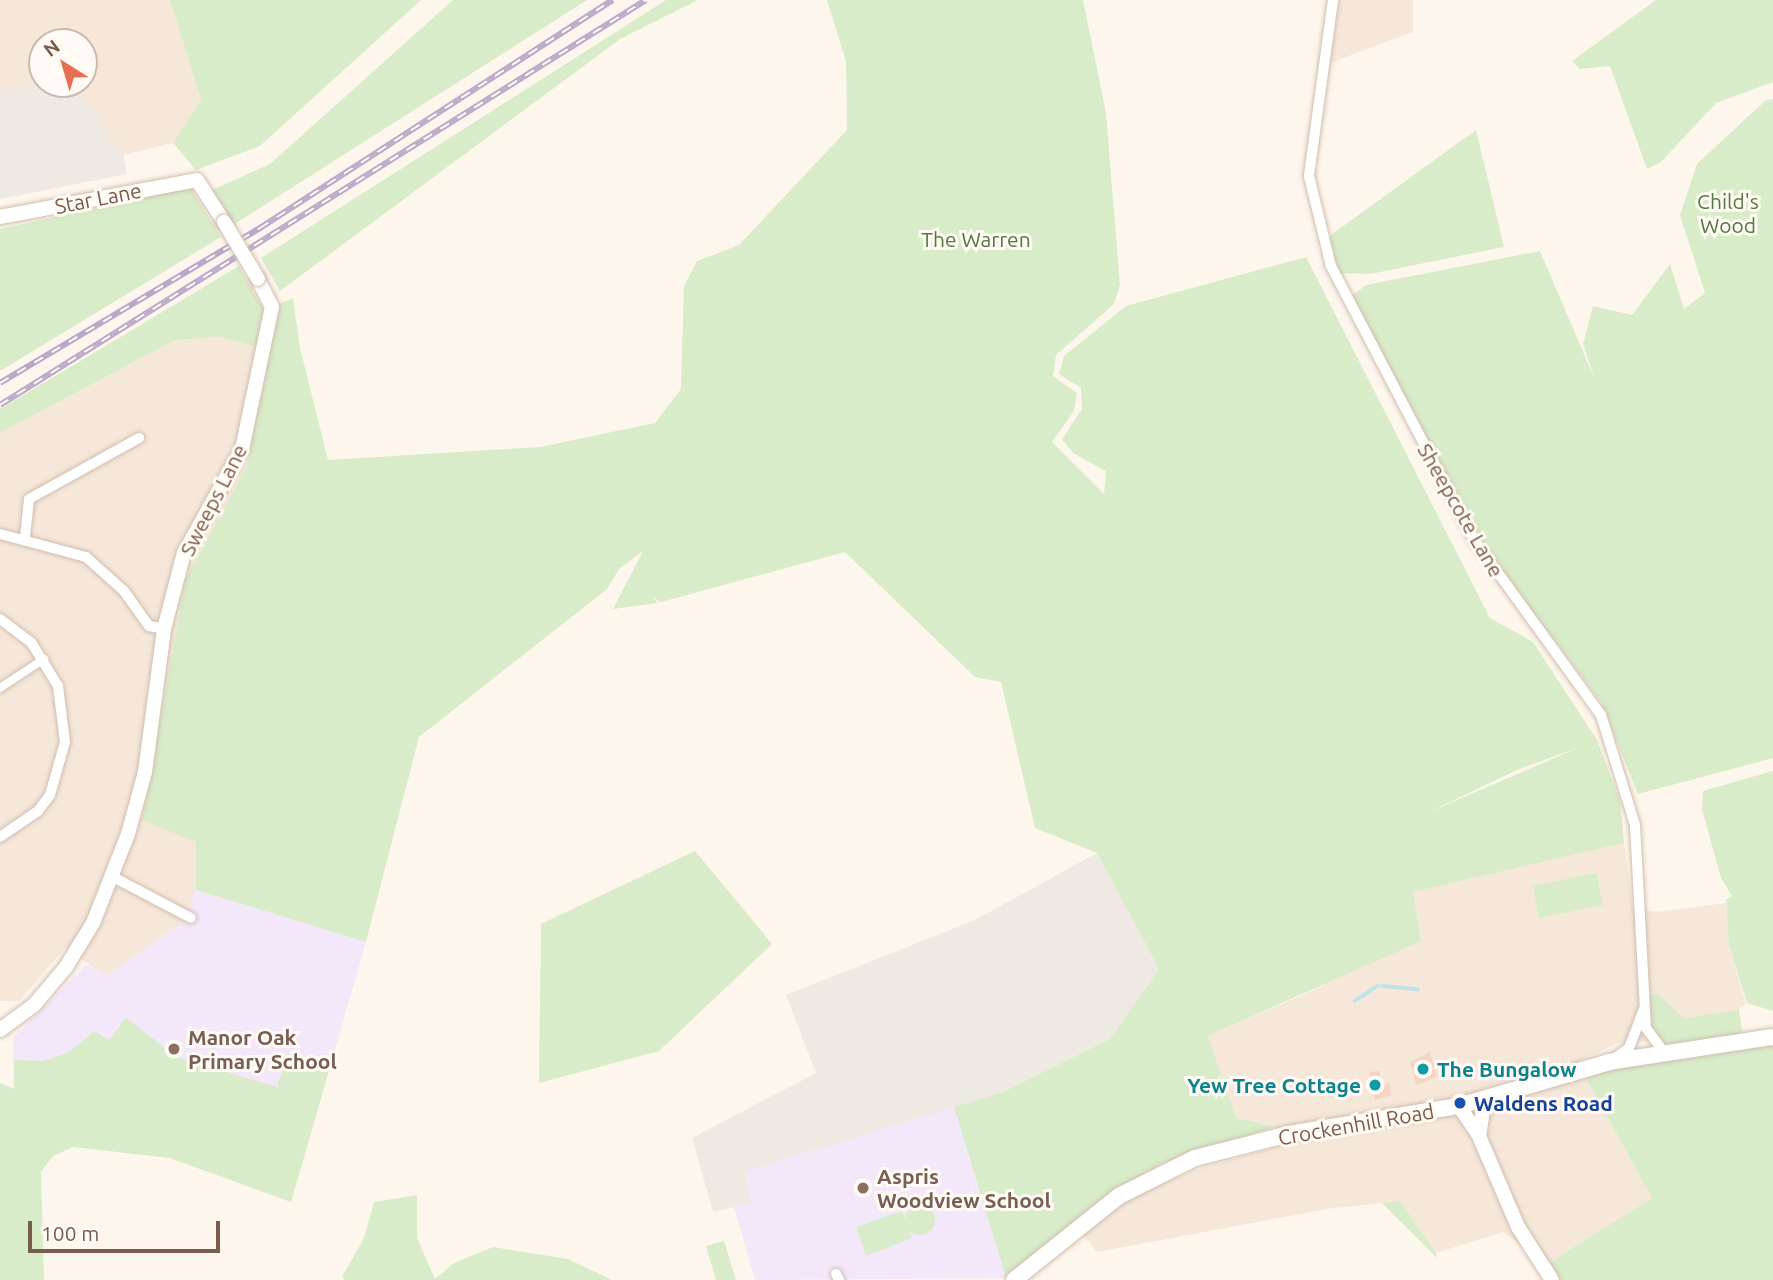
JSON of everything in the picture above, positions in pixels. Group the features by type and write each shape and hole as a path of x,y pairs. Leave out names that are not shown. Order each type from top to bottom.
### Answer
{"main road":[{"name":"Crockenhill Road","path":"1014,1280 1119,1196 1195,1158 1289,1135 1459,1106 1609,1062 1773,1037"}],"street":[{"name":"Sheepcote Lane","path":"1333,0 1309,176 1331,266 1475,541 1601,715 1635,825 1646,1028 1666,1055"},
{"name":"Star Lane","path":"0,217 197,180"},
{"name":"Sweeps Lane","path":"0,1030 34,1005 66,967 111,876 145,772 164,629 184,553 242,449 272,307 258,279 197,180"},
{"path":"25,537 29,499 139,438"},
{"path":"0,534 25,537 86,557 124,591 149,626 164,629"},
{"path":"0,619 44,659 65,715 59,776 38,811 0,837"},
{"path":"0,688 44,659"},
{"path":"111,876 191,918"},
{"name":"Sheepcote Lane","path":"1609,1062 1629,1048 1644,1008"},
{"path":"1479,1136 1485,1099"},
{"path":"1459,1106 1479,1136 1500,1193 1552,1280"}],"shaded area":[{"path":"0,0 170,0 201,100 173,143 123,155 82,98 98,98 98,28 28,28 28,85 0,92"},
{"path":"1340,0 1413,0 1413,32 1330,63"},
{"path":"28,85 28,98 82,98 123,155 127,174 0,199 0,92"},
{"path":"220,337 273,350 247,466 186,578 142,819 196,842 196,890 186,920 106,976 65,948 19,1001 0,1001 0,433 175,340"},
{"path":"1624,843 1633,908 1657,912 1726,903 1729,945 1746,1004 1739,1008 1740,1035 1618,1043 1572,1064 1583,1073 1652,1198 1547,1264 1503,1232 1436,1253 1400,1201 1326,1209 1097,1252 1083,1234 1138,1194 1195,1170 1279,1146 1274,1127 1236,1119 1208,1036 1323,986 1412,892"},
{"path":"1097,853 1159,969 1110,1039 1003,1092 745,1172 752,1203 713,1212 692,1138 816,1073 786,995 975,920"},
{"name":"Manor Oak Primary School","path":"196,890 366,942 291,1202 170,1158 15,1138 13,1038 87,964 106,976 186,920"},
{"name":"Aspris Woodview School","path":"954,1107 1006,1278 755,1280 734,1207 752,1203 745,1172"}],"green space":[{"path":"170,0 421,0 260,146 196,170 173,143 201,100"},
{"path":"453,0 587,0 233,225 210,191 270,164"},
{"path":"666,0 698,0 620,39 280,291 261,258"},
{"name":"The Warren","path":"827,0 1083,0 1106,113 1120,285 1114,304 1056,355 1053,376 1077,393 1074,411 1052,442 1104,494 1106,471 1073,453 1062,439 1082,409 1081,388 1059,374 1064,356 1126,306 1306,257 1490,618 1533,642 1597,740 1620,801 1624,843 1413,892 1421,941 1208,1036 1236,1118 1274,1127 1158,1165 1006,1278 954,1107 1003,1092 1110,1039 1159,969 1097,853 1035,828 1001,682 975,677 845,552 661,602 654,598 657,603 613,609 643,551 619,569 607,589 419,737 366,942 196,890 196,842 142,820 186,578 247,466 279,304 293,298 300,348 328,460 540,447 655,423 681,389 684,286 697,261 739,245 847,130 846,61","holes":["1580,747 1427,813 1519,769"]},
{"path":"1656,0 1773,0 1773,82 1716,103 1661,162 1647,169 1610,66 1580,69 1572,61"},
{"name":"Child's Wood","path":"1773,99 1773,758 1638,794 1601,702 1491,556 1350,297 1366,285 1540,251 1595,380 1583,344 1593,306 1632,315 1670,264 1684,309 1705,293 1680,215 1697,164 1765,101"},
{"path":"1476,130 1504,247 1370,274 1339,273 1328,237"},
{"path":"191,188 221,237 0,371 0,229"},
{"path":"239,266 264,311 258,347 220,337 175,340 0,433 0,409"},
{"path":"1773,771 1773,1011 1747,1003 1729,945 1726,900 1732,896 1721,878 1702,809 1703,791"},
{"path":"695,851 772,944 659,1051 539,1083 541,924"},
{"path":"1596,873 1603,905 1539,918 1533,886"},
{"path":"1649,994 1658,994 1684,1018 1739,1010 1743,1037 1668,1051 1650,1027"},
{"path":"126,1018 177,1057 277,1087 287,1054 330,1067 291,1202 170,1158 73,1147 53,1156 41,1172 44,1280 0,1280 0,1083 14,1089 14,1060 43,1061 68,1053 94,1031 109,1040"},
{"path":"1773,1038 1773,1280 1560,1280 1547,1264 1652,1198 1583,1073"},
{"path":"417,1195 417,1238 435,1279 454,1263 493,1247 568,1259 612,1280 345,1280 342,1277 364,1238 374,1202"},
{"path":"1400,1201 1436,1253 1437,1258 1382,1203"},
{"path":"920,1205 926,1206 934,1214 934,1226 926,1234 920,1235 914,1234 906,1226 905,1220 906,1214 914,1206"},
{"path":"902,1211 912,1238 866,1256 856,1227"},
{"path":"724,1241 736,1280 716,1280 706,1246"}],"building":[{"name":"The Bungalow","path":"1430,1052 1437,1077 1416,1085 1410,1062"},
{"name":"Yew Tree Cottage","path":"1380,1071 1380,1086 1389,1083 1392,1095 1375,1100 1369,1072"}],"waterway":[{"path":"1355,1001 1377,986"},
{"path":"1382,986 1418,989"}],"railway":[{"path":"0,383 260,228 613,0"},
{"path":"0,405 646,0"}],"place":[{"name":"Manor Oak Primary School","path":"174,1049"},
{"name":"The Bungalow","path":"1423,1069"},
{"name":"Yew Tree Cottage","path":"1375,1085"},
{"name":"Waldens Road","path":"1460,1103"},
{"name":"Aspris Woodview School","path":"863,1188"}]}
